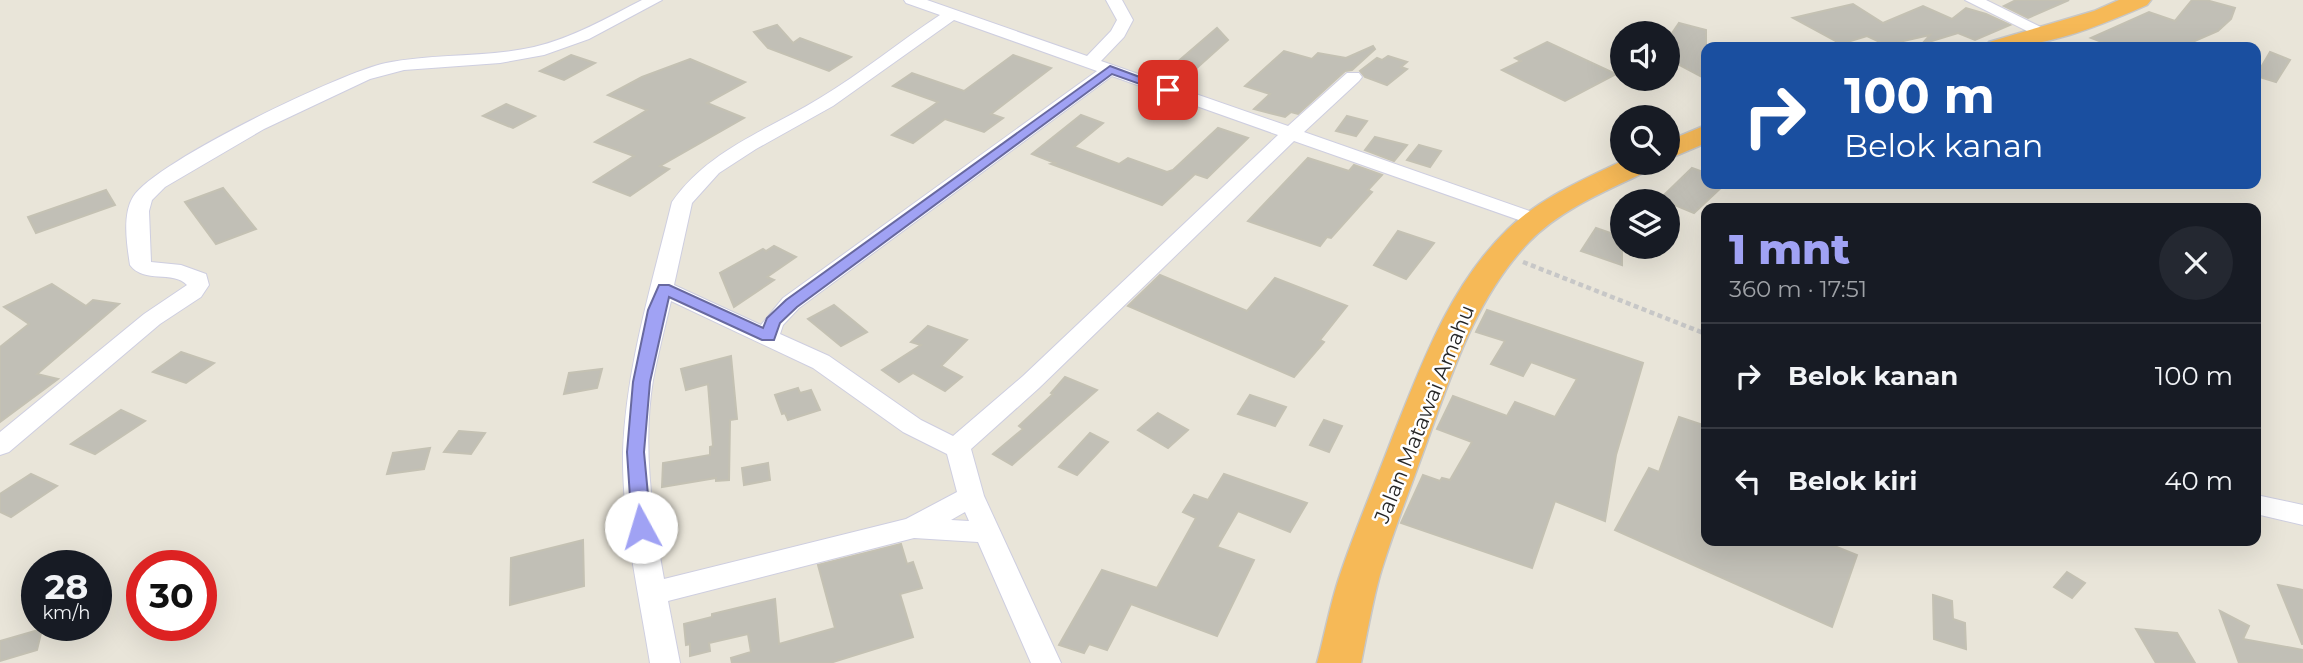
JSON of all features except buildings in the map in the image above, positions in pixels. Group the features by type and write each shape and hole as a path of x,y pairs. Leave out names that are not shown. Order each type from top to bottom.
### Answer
{"highway":[{"path":"2017,42 2102,16 2139,0"},
{"path":"1680,145 1701,135"},
{"name":"Jalan Matawai Amahu","path":"1339,663 1360,577 1423,405 1455,328 1480,283 1503,253 1537,220 1615,175"}],"street":[{"path":"0,446 152,319 193,292 198,285 198,279 191,274 157,271 141,265 138,248 142,198 175,172 302,102 370,73 390,67 500,58 535,52 579,38 654,0"},
{"path":"912,0 1537,220"},
{"path":"1089,63 1118,33 1125,20 1114,0"},
{"path":"1973,0 2047,34"},
{"path":"666,663 638,508 636,452 641,382 682,202 703,176 741,149 849,88 951,15"},
{"path":"768,337 773,321 791,303 1110,70"},
{"path":"957,449 965,438 1031,382 1353,77"},
{"path":"664,289 821,362 912,426 957,449 971,496 1046,663"},
{"path":"653,593 913,528 971,496"},
{"path":"2261,506 2303,515"},
{"path":"913,528 988,533"}],"path":[{"path":"1503,253 1701,332"}],"route":[{"path":"641,527 636,452 641,382 656,310 664,289 768,337 773,321 791,303 1000,153 1110,70 1168,90"}]}
